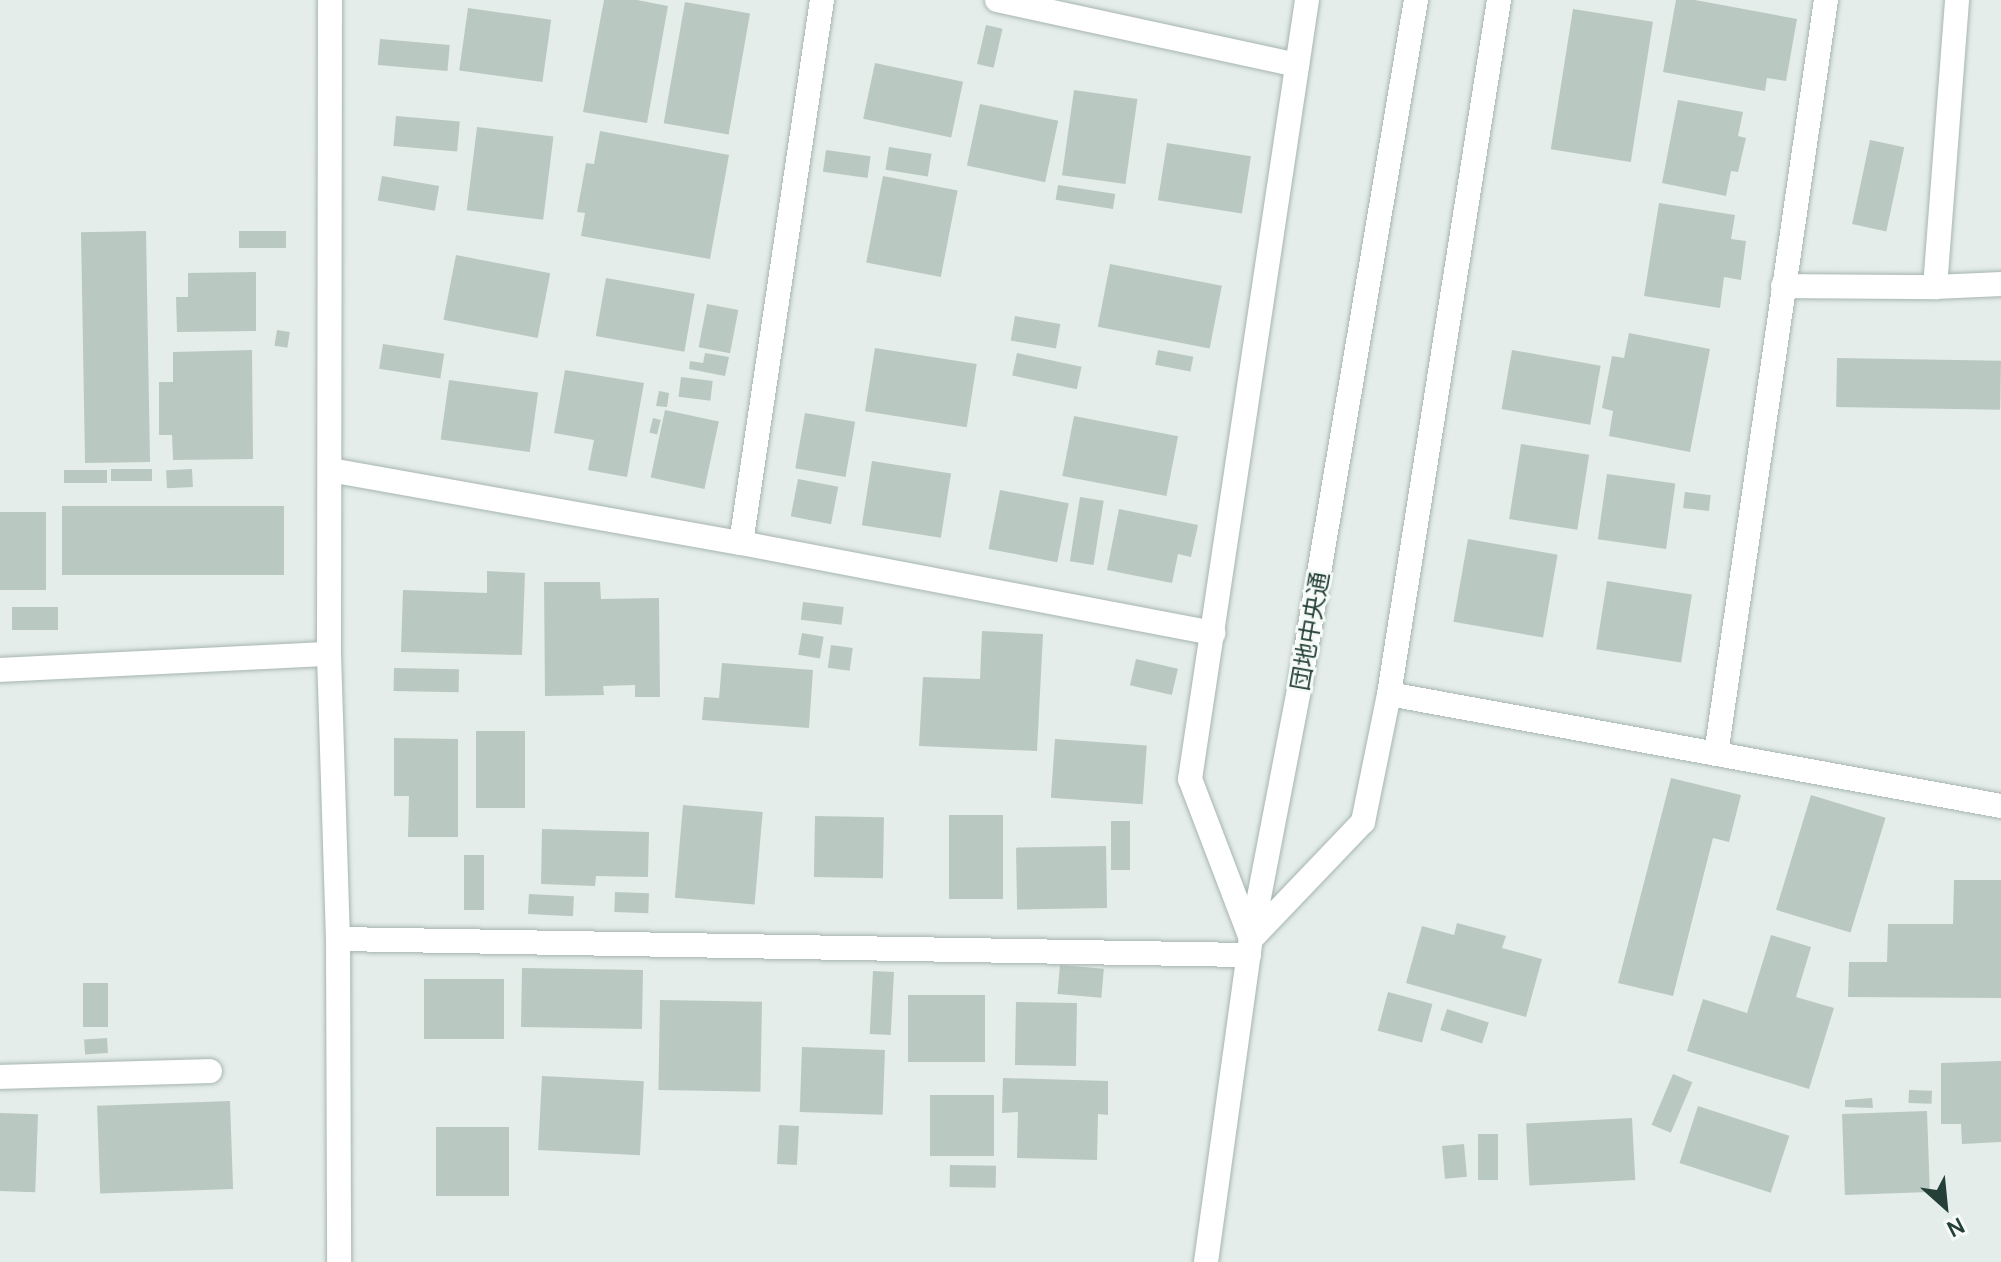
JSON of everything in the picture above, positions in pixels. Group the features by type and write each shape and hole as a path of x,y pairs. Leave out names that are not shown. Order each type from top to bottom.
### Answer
{"street":[{"path":"330,0 329,654 338,939 339,1262"},
{"path":"741,543 822,0"},
{"path":"997,0 1297,65"},
{"path":"1250,947 1190,779 1307,0"},
{"name":"団地中央通","path":"1206,1262 1250,947 1300,685 1416,0"},
{"path":"338,939 1250,947 1363,822 1389,694 1499,0"},
{"path":"1716,754 1826,0"},
{"path":"1935,287 1957,0"},
{"path":"1783,286 2001,284"},
{"path":"330,470 741,543 1214,633"},
{"path":"0,670 329,654"},
{"path":"1389,694 2001,806"},
{"path":"0,1077 210,1071"}],"building":[{"path":"604,0 637,0 668,6 647,123 583,112"},
{"path":"1676,0 1695,0 1797,19 1786,81 1767,78 1765,91 1663,72"},
{"path":"685,2 750,13 729,135 664,123"},
{"path":"468,8 551,20 542,82 459,70"},
{"path":"1573,9 1653,22 1631,162 1551,149"},
{"path":"986,25 1003,29 994,68 977,64"},
{"path":"380,39 450,45 447,71 378,65"},
{"path":"875,63 963,82 951,137 863,119"},
{"path":"1074,90 1137,99 1125,184 1062,175"},
{"path":"1678,100 1743,112 1738,136 1746,138 1738,172 1731,171 1726,196 1662,183"},
{"path":"980,104 1058,121 1045,182 967,166"},
{"path":"396,116 460,122 457,151 393,146"},
{"path":"477,127 553,136 543,220 467,210"},
{"path":"600,131 729,155 710,259 581,236 585,213 577,212 586,163 594,164"},
{"path":"1870,140 1904,147 1886,231 1852,224"},
{"path":"1167,143 1251,156 1242,214 1158,200"},
{"path":"889,147 931,154 928,176 885,170"},
{"path":"826,150 871,156 868,178 823,172"},
{"path":"382,176 439,186 435,211 378,201"},
{"path":"883,176 958,191 941,277 866,262"},
{"path":"1058,185 1115,194 1113,209 1056,200"},
{"path":"1659,203 1735,215 1731,239 1746,241 1741,280 1724,277 1720,308 1644,296"},
{"path":"146,231 150,462 85,463 81,232"},
{"path":"239,231 286,231 286,248 239,248"},
{"path":"456,255 550,273 538,338 443,320"},
{"path":"1110,264 1222,286 1210,349 1098,327"},
{"path":"256,272 256,331 177,332 176,297 188,297 188,273"},
{"path":"606,278 695,294 684,352 596,336"},
{"path":"707,304 738,310 730,353 699,347"},
{"path":"1015,316 1060,324 1056,349 1011,341"},
{"path":"277,330 290,332 287,348 274,346"},
{"path":"1629,333 1710,349 1690,452 1609,436 1613,411 1602,408 1612,356 1624,358"},
{"path":"383,344 444,354 440,378 379,369"},
{"path":"875,348 977,364 967,427 865,411"},
{"path":"252,350 253,459 173,460 172,435 159,435 159,382 173,382 173,352"},
{"path":"1158,350 1193,357 1190,372 1155,365"},
{"path":"1512,350 1601,366 1590,425 1502,409"},
{"path":"705,353 729,357 725,376 689,369 690,361 703,363"},
{"path":"1017,353 1082,367 1077,389 1012,375"},
{"path":"1837,358 2001,361 2000,410 1836,407"},
{"path":"565,370 644,383 627,477 588,470 594,440 554,433"},
{"path":"681,377 713,381 710,401 679,397"},
{"path":"449,380 538,393 530,452 441,439"},
{"path":"659,391 669,393 667,407 656,406"},
{"path":"665,410 719,421 704,489 651,477"},
{"path":"805,413 855,422 846,477 795,468"},
{"path":"1074,416 1178,436 1166,496 1062,476"},
{"path":"653,418 661,420 657,434 649,433"},
{"path":"1521,444 1589,455 1577,530 1509,519"},
{"path":"872,461 951,474 941,538 862,525"},
{"path":"111,469 152,469 152,481 111,481"},
{"path":"192,469 193,487 167,488 166,470"},
{"path":"64,470 107,470 107,483 64,483"},
{"path":"1607,474 1675,484 1666,549 1598,539"},
{"path":"798,479 838,487 831,524 791,516"},
{"path":"1000,490 1069,503 1057,562 989,549"},
{"path":"1685,492 1711,495 1709,511 1683,508"},
{"path":"1080,497 1104,501 1094,565 1070,561"},
{"path":"62,506 284,506 284,575 62,575"},
{"path":"1119,509 1198,525 1191,557 1178,554 1172,583 1107,570"},
{"path":"0,512 46,512 46,590 0,590"},
{"path":"1468,539 1558,555 1543,638 1453,622"},
{"path":"487,571 525,573 522,655 401,652 403,590 487,593"},
{"path":"1607,581 1692,594 1681,663 1596,649"},
{"path":"544,582 600,582 601,599 659,598 660,697 635,697 635,685 603,686 604,695 545,696"},
{"path":"803,602 844,607 842,625 801,620"},
{"path":"12,607 58,607 58,630 12,630"},
{"path":"982,631 1043,634 1037,751 919,746 923,677 980,679"},
{"path":"802,633 824,637 820,658 798,655"},
{"path":"831,645 853,648 850,671 828,668"},
{"path":"1136,659 1178,669 1172,695 1130,685"},
{"path":"722,663 813,670 809,728 702,720 704,697 719,698"},
{"path":"394,668 459,669 459,692 394,691"},
{"path":"476,731 525,731 525,808 476,808"},
{"path":"394,738 458,739 458,837 408,837 409,796 394,796"},
{"path":"1055,739 1147,745 1143,804 1051,798"},
{"path":"1671,778 1741,795 1729,842 1713,838 1673,996 1618,983"},
{"path":"1811,795 1886,818 1851,933 1776,910"},
{"path":"683,805 763,812 755,905 675,898"},
{"path":"949,815 1003,815 1003,899 949,899"},
{"path":"815,816 884,817 883,878 814,877"},
{"path":"1111,821 1130,821 1130,870 1111,870"},
{"path":"542,829 649,832 648,877 596,876 595,886 541,884"},
{"path":"1106,846 1107,908 1017,910 1016,848"},
{"path":"464,855 484,855 484,910 464,910"},
{"path":"1954,880 2001,880 2001,998 1848,997 1849,962 1887,962 1888,924 1953,924"},
{"path":"615,892 649,893 648,913 614,912"},
{"path":"529,894 574,896 573,916 528,914"},
{"path":"1457,923 1506,936 1502,948 1542,959 1526,1017 1406,983 1422,926 1454,935"},
{"path":"1771,935 1811,947 1796,997 1834,1008 1809,1089 1687,1051 1703,999 1747,1013"},
{"path":"1060,965 1104,969 1101,998 1057,994"},
{"path":"522,968 643,970 642,1029 521,1027"},
{"path":"873,971 894,972 891,1035 870,1034"},
{"path":"424,979 504,979 504,1039 424,1039"},
{"path":"83,983 108,983 108,1027 83,1027"},
{"path":"1388,992 1432,1004 1422,1043 1378,1031"},
{"path":"908,995 985,995 985,1062 908,1062"},
{"path":"660,1000 762,1002 760,1092 658,1090"},
{"path":"1016,1002 1077,1003 1076,1066 1015,1065"},
{"path":"1447,1009 1489,1023 1482,1044 1440,1030"},
{"path":"107,1038 108,1053 85,1055 84,1040"},
{"path":"802,1047 885,1050 883,1115 800,1112"},
{"path":"2001,1061 2001,1142 1962,1144 1961,1124 1941,1124 1941,1063"},
{"path":"1673,1074 1692,1082 1671,1133 1652,1125"},
{"path":"542,1076 644,1081 640,1155 538,1150"},
{"path":"1003,1078 1108,1081 1108,1115 1098,1114 1097,1160 1017,1158 1018,1112 1002,1113"},
{"path":"1909,1090 1932,1091 1932,1104 1909,1103"},
{"path":"930,1095 994,1095 994,1156 930,1156"},
{"path":"1872,1098 1873,1108 1845,1107 1845,1100"},
{"path":"230,1101 233,1189 100,1194 97,1106"},
{"path":"1698,1106 1789,1136 1771,1193 1679,1163"},
{"path":"1927,1111 1930,1192 1845,1195 1842,1114"},
{"path":"0,1113 38,1114 35,1192 0,1191"},
{"path":"1632,1118 1635,1180 1529,1185 1526,1124"},
{"path":"779,1125 799,1126 797,1165 777,1164"},
{"path":"436,1127 509,1127 509,1196 436,1196"},
{"path":"1478,1134 1498,1134 1498,1180 1478,1180"},
{"path":"1464,1144 1467,1177 1445,1179 1442,1146"},
{"path":"950,1165 996,1166 996,1188 950,1187"}]}
